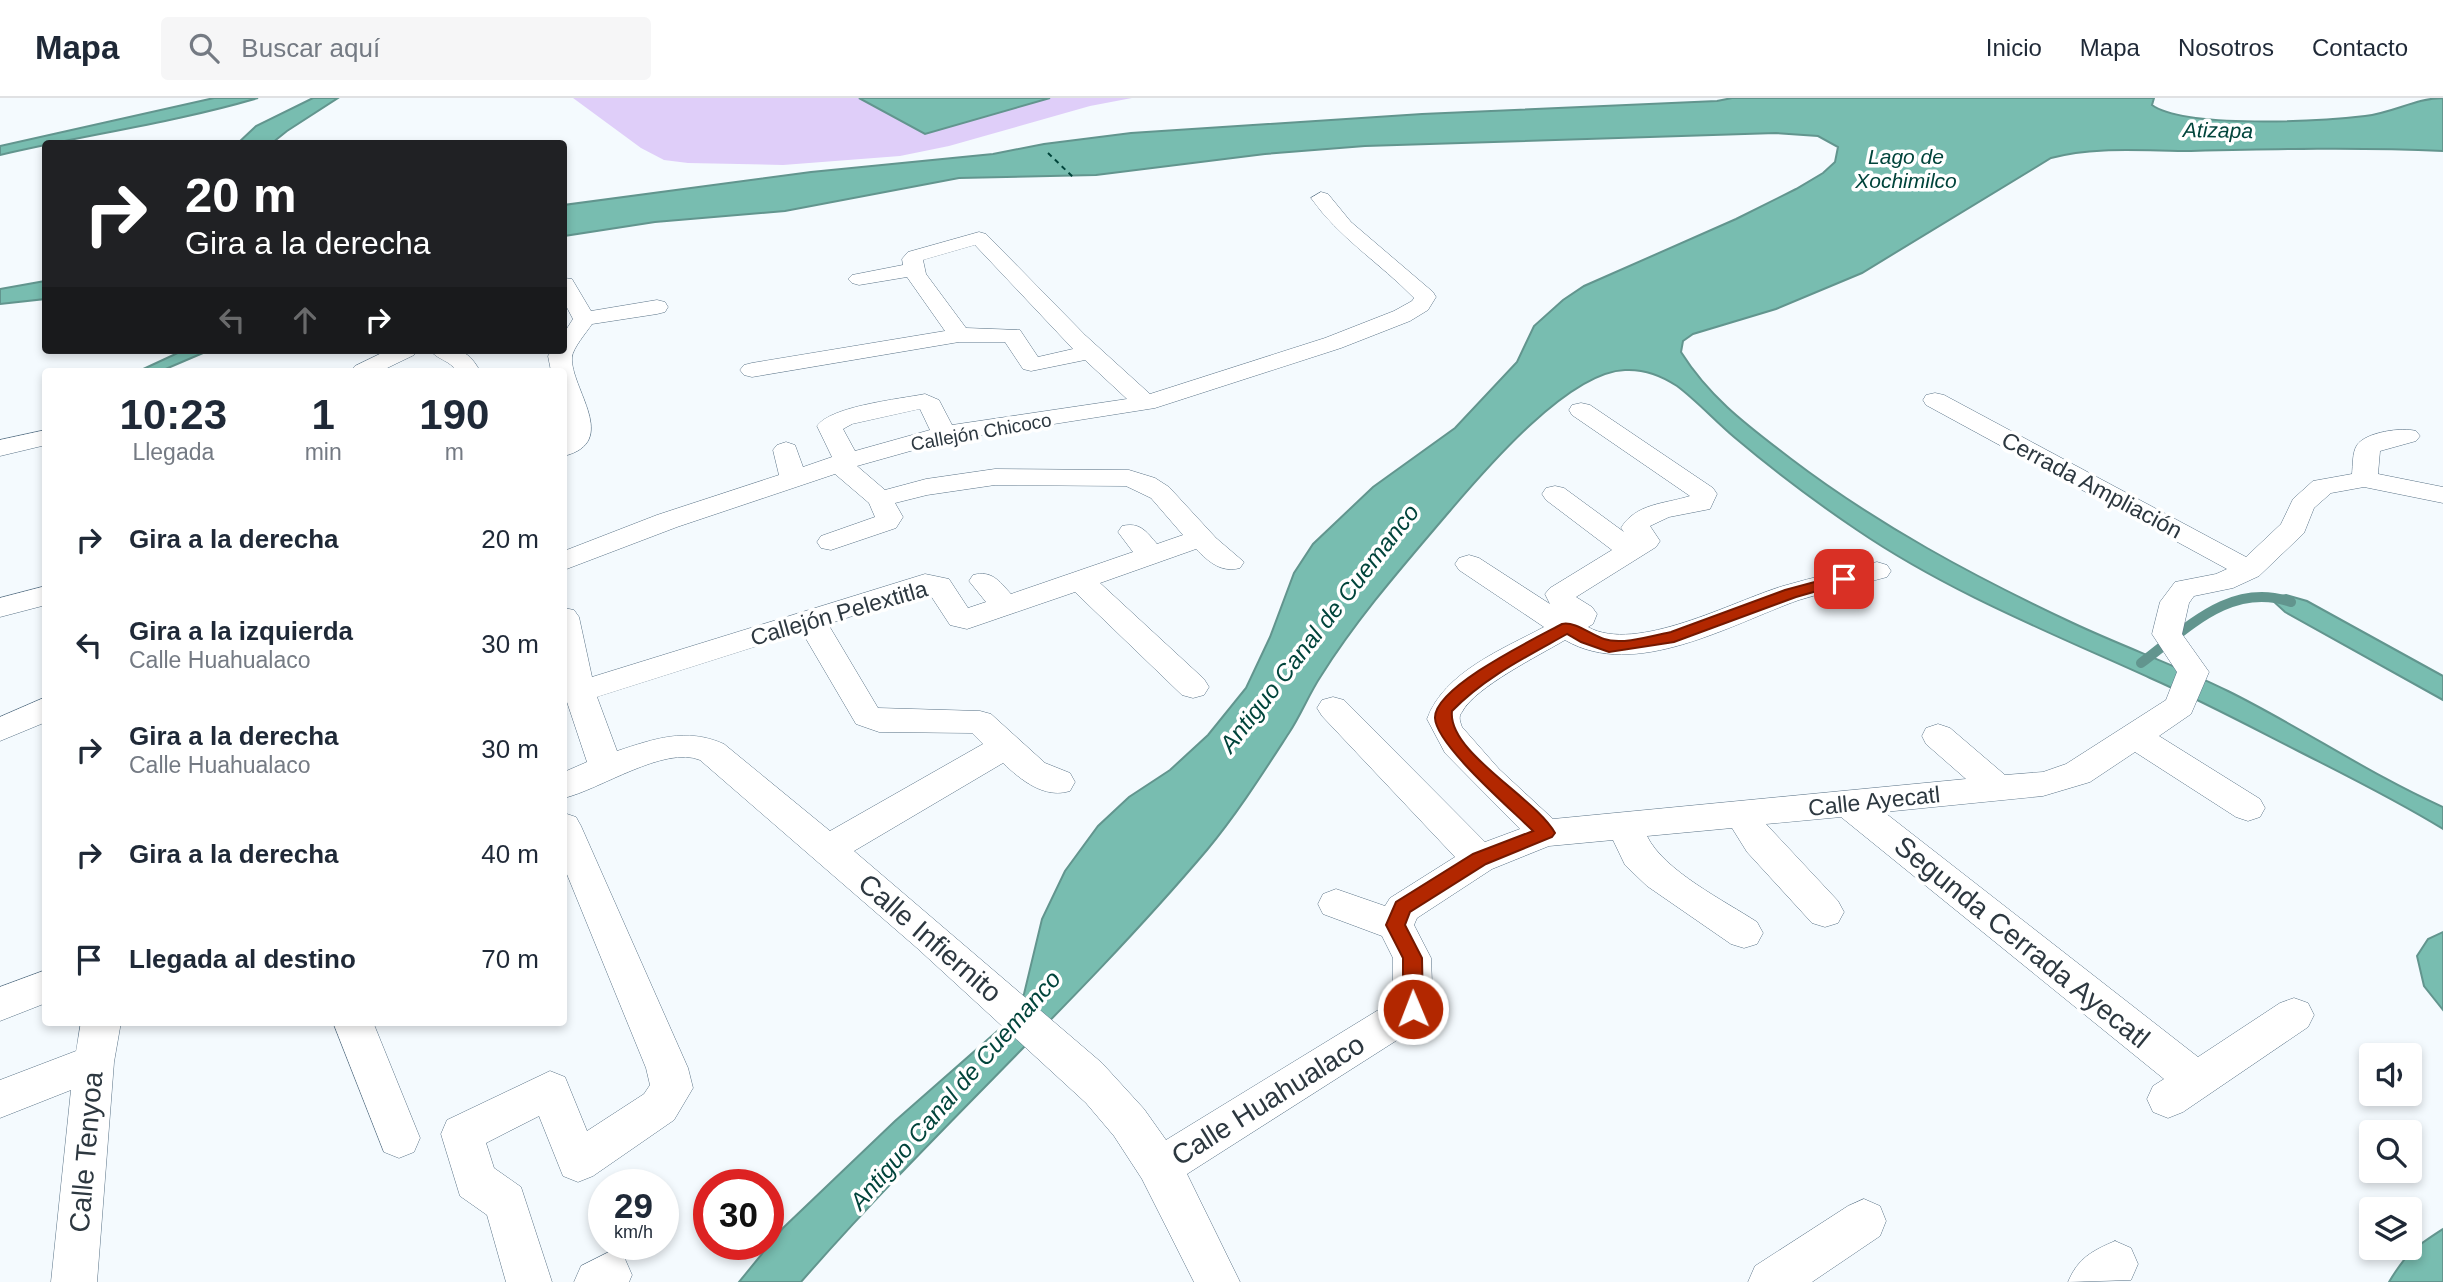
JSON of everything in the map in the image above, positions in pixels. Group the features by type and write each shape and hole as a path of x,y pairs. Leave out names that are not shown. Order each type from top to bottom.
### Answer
{"street":[{"name":"Callejón Chicoco","path":"567,560 667,520 843,463 944,434 1146,403 1333,343 1402,316 1420,305 1425,297 1412,283 1347,232 1321,198"},
{"path":"959,335 914,269 912,259 964,241 982,239 1089,352 1146,403"},
{"path":"859,279 914,269"},
{"path":"567,289 584,319"},
{"path":"567,345 584,319 657,307"},
{"path":"752,370 959,335 1012,335 1031,364 1035,365 1089,352"},
{"path":"369,368 398,354"},
{"path":"449,354 462,360 466,368"},
{"path":"567,386 579,420 577,437 567,445"},
{"name":"Cerrada Ampliación","path":"1935,400 2249,570"},
{"path":"831,542 886,522 889,517 880,499 843,463 829,426 844,418 925,401 930,405 944,434"},
{"path":"1546,833 1462,751 1447,730 1443,719 1444,709 1463,690 1493,668 1583,617 1564,602 1560,594 1646,541 1635,528 1639,521 1662,510 1701,503 1704,494 1581,410"},
{"path":"2249,570 2294,527 2302,505 2322,487 2407,436"},
{"path":"0,448 42,438"},
{"path":"786,450 793,480"},
{"path":"2367,462 2443,495"},
{"path":"880,499 926,486 995,477 1129,478 1145,481 1157,488 1202,538 1230,562"},
{"path":"1555,494 1629,550"},
{"path":"1132,532 1163,560"},
{"name":"Callejón Pelextitla","path":"579,692 925,583 939,585 960,618 967,619 1004,604 1080,580 1163,560 1202,538"},
{"path":"1469,564 1567,628 1586,639 1609,646 1662,639 1791,593 1877,571"},
{"name":"Calle Ayecatl","path":"1395,925 1403,908 1479,859 1546,833 1631,841 1685,817 1741,814 2043,784 2078,773 2180,706 2180,651 2175,601 2185,588 2223,582 2249,570"},
{"path":"1080,580 1192,687"},
{"path":"983,581 1004,604"},
{"path":"0,608 42,596"},
{"path":"810,619 867,716 879,721 980,722 1033,772 1058,782"},
{"path":"567,637 579,692 606,768 567,785"},
{"path":"1333,708 1479,859"},
{"path":"0,730 42,710"},
{"path":"1938,736 1998,788"},
{"path":"2134,736 2248,808"},
{"name":"Calle Infiernito","path":"606,768 672,748 695,745 712,752 976,977 1115,1105 1159,1168 1201,1244 1217,1282"},
{"path":"827,850 1005,747"},
{"name":"Segunda Cerrada Ayecatl","path":"1849,804 2182,1090 2294,1015"},
{"path":"1741,814 1759,842 1825,912"},
{"path":"529,1282 505,1202 476,1181 462,1134 550,1090 578,1162 659,1108 672,1088 667,1068 567,833"},
{"path":"1631,841 1675,887 1744,933"},
{"path":"1336,904 1395,925"},
{"name":"Calle Huahualaco","path":"1159,1168 1413,1009 1412,958 1395,925"},
{"path":"0,1004 42,988"},
{"path":"355,1026 399,1138"},
{"path":"0,1098 97,1042"},
{"name":"Calle Tenyoa","path":"74,1282 97,1042"},
{"path":"1770,1282 1864,1221"}],"shaded area":[{"path":"573,98 1132,98 1090,106 949,146 900,156 783,165 664,160 641,148"}],"water":[{"path":"214,98 258,98 194,115 71,140 42,140 42,146 0,155 0,146"},
{"path":"313,98 338,98 276,140 241,140 256,126"},
{"path":"859,98 1050,98 925,134"},
{"name":"Lago de Xochimilco","path":"1732,98 2154,98 2152,105 2169,113 2193,118 2255,121 2365,116 2423,100 2443,98 2443,151 2120,150 2051,158 1862,273 1776,309 1693,334 1683,341 1681,352 1704,383 1744,422 1823,482 1892,527 1963,568 2036,605 2228,691 2388,780 2443,807 2443,829 2206,704 2000,610 1927,573 1809,497 1671,382 1639,371 1625,370 1603,375 1579,387 1529,426 1484,472 1415,552 1335,654 1289,733 1229,822 1108,960 901,1173 801,1282 739,1282 757,1260 784,1260 784,1227 895,1121 1011,1019 1024,994 1042,919 1065,871 1098,826 1129,797 1170,770 1208,735 1246,688 1270,637 1294,573 1313,544 1373,487 1455,428 1517,362 1534,326 1563,300 1584,286 1736,219 1796,189 1823,173 1835,162 1838,147 1818,136 1776,133 1365,146 1265,154 1096,175 959,178 785,211 655,222 567,236 567,205 811,172 993,154 1044,144 1131,133 1422,114 1717,101"},
{"path":"42,282 42,299 0,304 0,289"},
{"path":"175,354 201,354 168,368 145,368"},
{"path":"2286,595 2307,601 2443,676 2443,700 2285,612 2273,601 2276,597"},
{"path":"2443,932 2443,1010 2424,986 2417,956 2428,939"},
{"path":"2443,1229 2443,1282 2389,1282 2404,1260 2422,1260 2422,1243"}],"waterway":[{"path":"2141,663 2193,623 2229,603 2248,598 2269,597 2291,602"}],"ferry route":[{"path":"1048,153 1073,177"}],"route":[{"path":"1413,1009 1412,958 1395,925 1403,908 1479,859 1546,833 1462,751 1447,730 1443,719 1444,709 1463,690 1493,668 1567,628 1586,639 1609,646 1674,637 1791,593 1844,579"}],"water label":[{"name":"Atizapa","path":"2218,130"},
{"name":"Antiguo Canal de Cuemanco","path":"1319,628"},
{"name":"Antiguo Canal de Cuemanco","path":"955,1090"}]}
